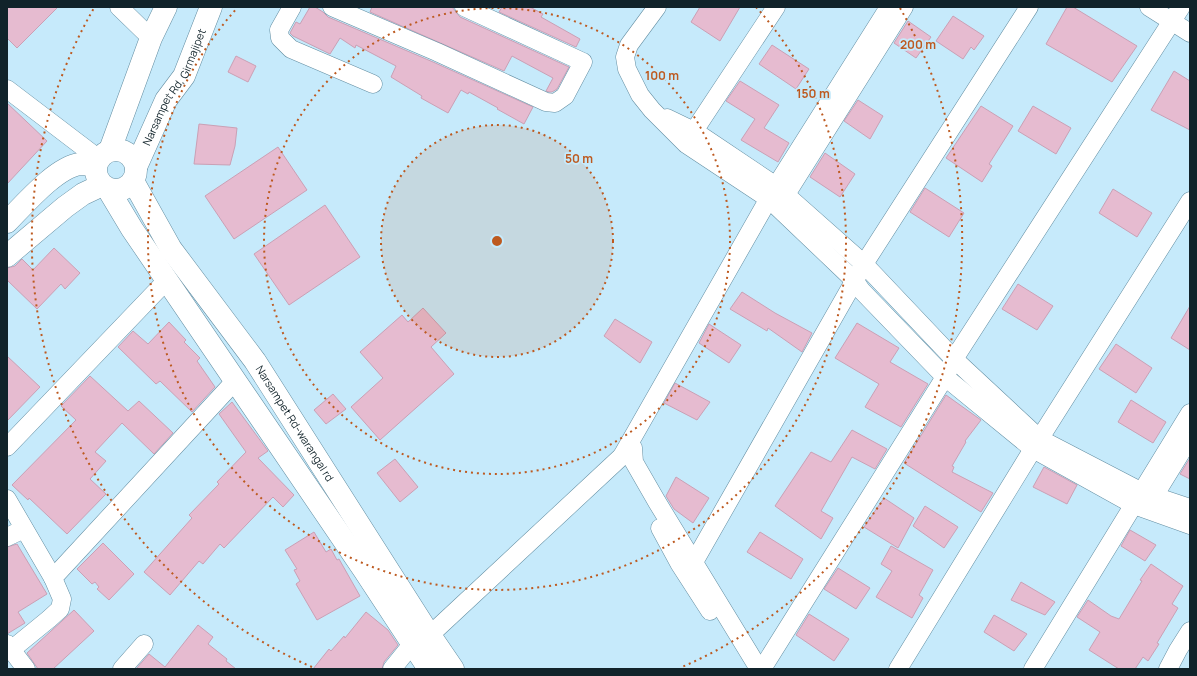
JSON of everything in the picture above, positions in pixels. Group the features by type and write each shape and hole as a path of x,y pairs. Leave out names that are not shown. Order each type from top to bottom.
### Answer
{"main road":[{"path":"103,170 151,38 166,7"},
{"name":"Narsampet Rd, Girmajipet","path":"135,174 166,100 184,76 211,7"},
{"path":"7,222 48,181 66,169 80,164 103,170 115,190 128,186 135,174 134,160 124,151 117,150 103,170 83,194 65,207 7,256"},
{"name":"Narsampet Rd-warangal rd","path":"103,170 132,229 235,381 422,639 453,669"},
{"name":"Narsampet Rd-warangal rd","path":"135,174 171,249 255,361 422,639 429,669"}],"street":[{"path":"119,7 151,38"},
{"path":"292,7 279,30 280,38 291,49 373,84"},
{"path":"332,7 546,102 555,103 564,96 583,62 464,7"},
{"path":"657,7 629,45 625,57 627,69 640,95 652,110 686,144 777,197 949,381 1042,447 1190,525"},
{"path":"694,131 776,7"},
{"path":"392,669 422,639 628,460 777,197 889,7"},
{"path":"777,197 904,7"},
{"path":"694,562 868,268 1029,7"},
{"path":"868,268 1041,7"},
{"path":"1149,7 1180,22"},
{"path":"628,460 657,502 761,669 949,381 958,363 1180,22 1190,11"},
{"path":"7,89 103,170"},
{"path":"652,110 694,131 868,268 958,363 1042,447"},
{"path":"1042,447 1190,201"},
{"path":"898,669 1190,215"},
{"path":"7,447 166,280"},
{"path":"53,578 235,381"},
{"path":"1144,501 1190,413"},
{"path":"1033,669 1144,501 1190,437"},
{"path":"628,460 679,563 747,669"},
{"path":"7,499 53,578 62,599 60,609 49,619 9,647 26,669"},
{"path":"1144,501 1190,508"},
{"path":"7,537 24,529"},
{"path":"1168,669 1190,631"},
{"path":"122,669 144,644"}],"building":[{"path":"7,7 58,7 17,48 7,38"},
{"path":"310,7 315,7 328,17 533,107 524,124 469,92 468,94 461,90 448,113 421,98 422,96 391,77 396,66 356,45 355,48 340,38 330,54 293,36 290,33 296,22 300,24"},
{"path":"372,7 452,7 460,17 569,67 557,89 549,92 546,91 553,78 512,56 504,71 370,12"},
{"path":"502,7 530,7 543,14 541,17 580,39 576,47 499,12"},
{"path":"700,7 740,7 720,41 691,22"},
{"path":"1067,7 1073,7 1137,46 1112,82 1046,44"},
{"path":"953,16 984,36 974,50 971,47 963,59 936,41"},
{"path":"908,21 931,37 916,58 894,43"},
{"path":"772,45 809,69 796,89 759,64"},
{"path":"236,56 256,66 248,82 228,72"},
{"path":"1174,71 1190,81 1190,130 1151,110"},
{"path":"740,81 779,105 764,128 789,143 778,162 741,140 755,119 726,101"},
{"path":"858,100 883,116 870,139 844,121"},
{"path":"7,103 47,141 7,184"},
{"path":"981,106 1013,126 989,164 992,166 982,182 946,158"},
{"path":"1033,106 1071,128 1056,154 1018,131"},
{"path":"199,124 237,128 235,146 230,165 194,164"},
{"path":"278,147 307,190 234,239 205,196"},
{"path":"825,153 855,174 840,197 810,177"},
{"path":"925,188 964,213 949,237 910,212"},
{"path":"1113,189 1152,213 1137,237 1099,213"},
{"path":"325,205 360,257 289,305 254,254"},
{"path":"54,248 80,273 65,289 61,284 37,309 7,280 7,268 15,266 22,259 33,270"},
{"path":"1018,284 1053,306 1037,330 1002,309"},
{"path":"742,292 775,313 812,333 802,352 768,328 767,331 730,309"},
{"path":"1190,306 1190,350 1171,338"},
{"path":"423,308 446,333 431,347 454,374 380,440 351,407 383,378 360,352 402,315 408,322"},
{"path":"615,319 652,342 640,363 604,336"},
{"path":"169,322 186,340 184,342 200,358 197,361 215,387 192,412 160,381 156,384 118,347 133,331 148,344"},
{"path":"857,323 899,348 890,362 928,384 901,427 865,407 879,384 835,358"},
{"path":"709,324 741,345 729,363 699,343"},
{"path":"1116,344 1152,368 1136,393 1099,369"},
{"path":"7,356 40,387 7,421"},
{"path":"90,376 128,411 139,401 173,433 154,454 122,423 95,452 106,461 90,479 106,494 67,534 29,498 28,500 12,485 76,420 61,406"},
{"path":"675,383 710,402 697,420 664,403"},
{"path":"333,394 346,409 326,424 314,410"},
{"path":"946,395 981,420 965,441 966,442 952,466 954,467 952,472 993,493 981,512 904,463"},
{"path":"1131,400 1166,422 1153,443 1118,422"},
{"path":"232,402 268,451 258,458 294,495 283,507 273,497 224,548 220,544 203,564 199,561 170,595 144,572 192,518 189,515 219,484 217,482 246,452 219,414"},
{"path":"852,430 887,449 875,469 852,457 821,511 833,518 821,539 775,506 811,452 831,462"},
{"path":"1190,458 1190,479 1180,474"},
{"path":"395,459 418,487 400,502 377,473"},
{"path":"1044,467 1077,485 1067,504 1033,487"},
{"path":"676,477 709,498 693,523 674,509 666,496"},
{"path":"884,498 914,518 898,548 864,527"},
{"path":"925,506 958,527 944,548 913,526"},
{"path":"1130,530 1156,545 1145,561 1121,546"},
{"path":"314,532 326,552 331,549 337,560 339,559 360,596 317,620 296,584 300,581 294,570 297,569 285,550"},
{"path":"760,532 803,559 791,579 747,552"},
{"path":"103,543 134,574 109,600 97,589 99,587 95,582 92,584 77,569"},
{"path":"17,544 47,594 18,612 25,623 7,634 7,547"},
{"path":"891,546 933,570 919,595 923,598 912,618 876,597 892,571 881,564"},
{"path":"1151,564 1183,586 1172,604 1178,608 1148,661 1143,657 1135,669 1119,669 1089,650 1100,632 1077,617 1088,600 1111,616 1119,619 1142,581 1140,580"},
{"path":"838,568 870,588 856,609 824,589"},
{"path":"1021,582 1055,602 1045,615 1011,600"},
{"path":"74,610 94,631 53,669 38,669 27,653"},
{"path":"366,612 388,630 398,645 384,662 382,669 313,669 329,649 331,651 344,636 345,638"},
{"path":"809,614 849,639 834,661 796,635"},
{"path":"994,615 1027,634 1014,651 984,632"},
{"path":"198,625 213,637 208,644 227,659 226,661 236,669 136,669 149,654 165,667"}]}
